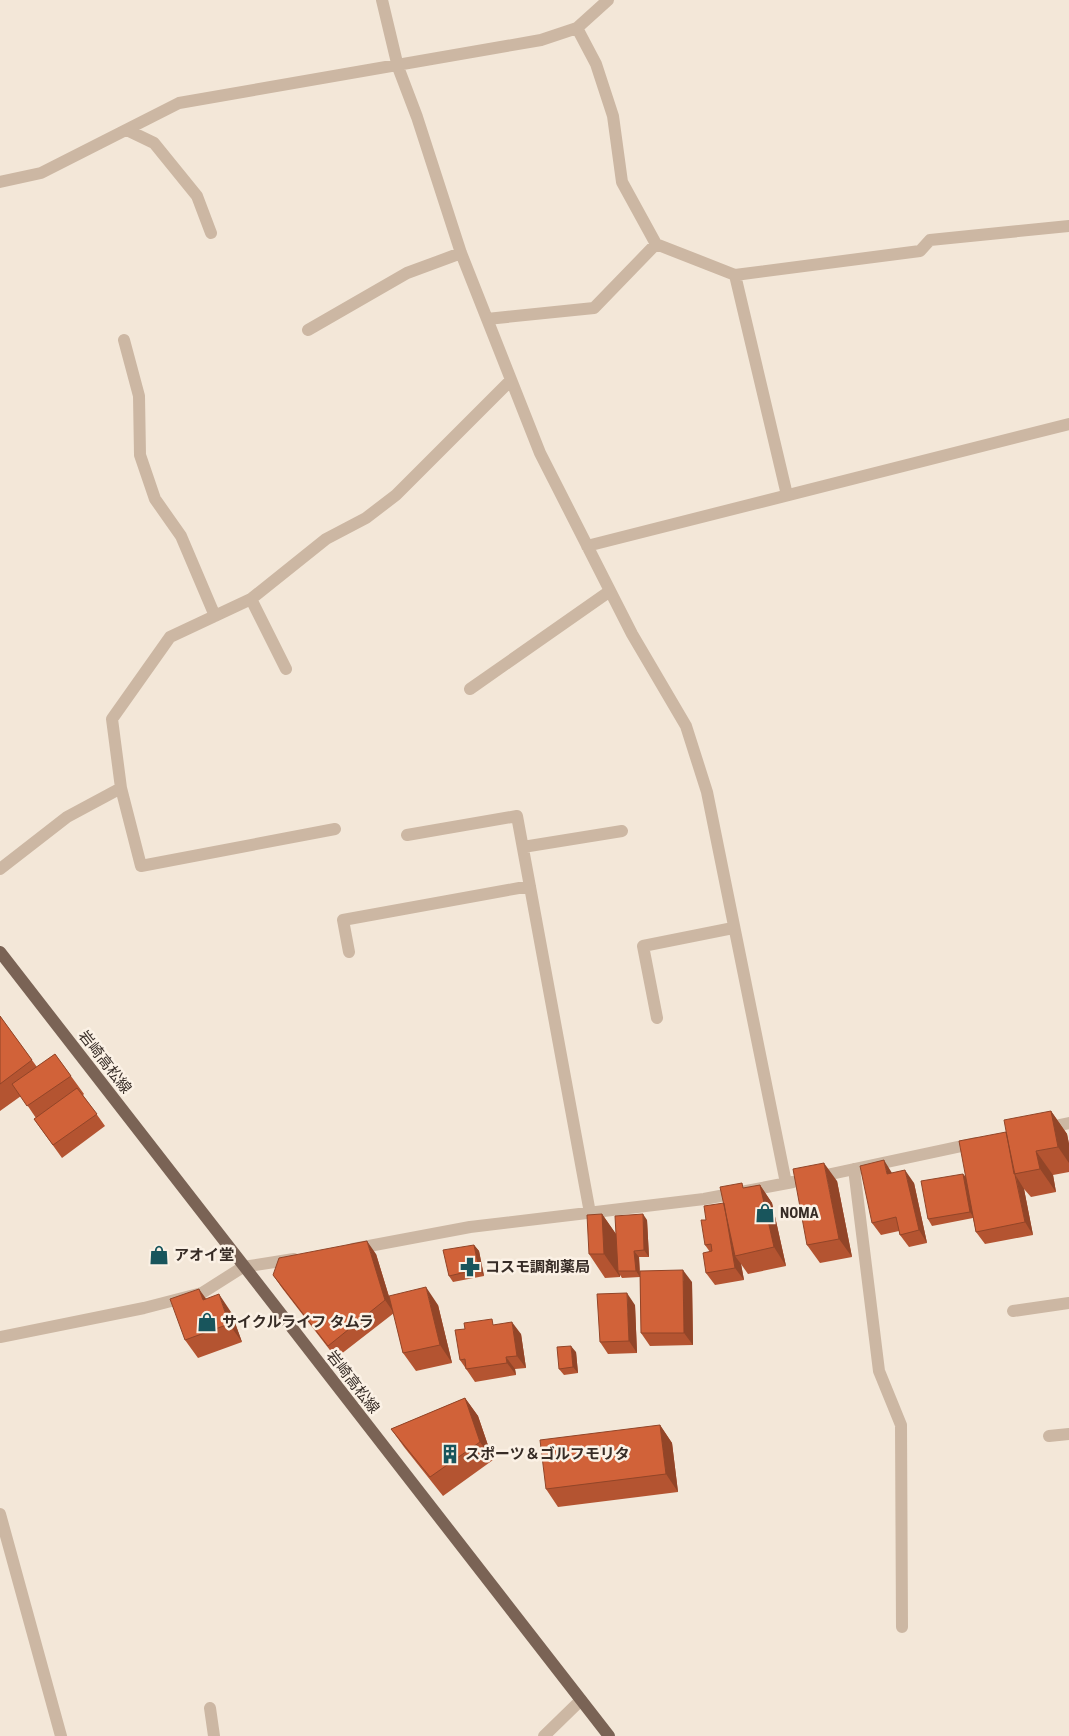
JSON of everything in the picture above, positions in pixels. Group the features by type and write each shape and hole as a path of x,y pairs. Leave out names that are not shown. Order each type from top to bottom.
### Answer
{"main road":[{"name":"岩崎高松線","path":"0,952 609,1736"}],"street":[{"path":"382,0 398,67 417,117 462,253 540,453 632,634 686,726 706,792 786,1183"},
{"path":"0,182 42,173 179,103 398,67 541,40 577,28 608,0"},
{"path":"577,28 596,64 613,116 622,182 656,244 734,275 920,251 930,240 1069,226"},
{"path":"127,130 154,143 191,188 197,196 211,233"},
{"path":"488,320 594,308 656,244"},
{"path":"308,330 407,273 462,253"},
{"path":"734,275 787,495"},
{"path":"124,340 139,396 140,455 154,499 181,536 215,616"},
{"path":"335,829 141,866 121,788 112,719 170,637 252,599 326,539 366,518 396,494 511,380"},
{"path":"587,546 1069,424"},
{"path":"470,689 610,591"},
{"path":"252,599 286,669"},
{"path":"0,869 67,817 121,788"},
{"path":"407,834 517,816 590,1213"},
{"path":"523,846 622,830"},
{"path":"349,952 344,920 530,886"},
{"path":"657,1018 642,946 733,928"},
{"path":"1030,1131 1069,1123"},
{"path":"340,1251 470,1227 704,1199 991,1140"},
{"path":"854,1169 879,1371 901,1426 902,1627"},
{"path":"0,1337 144,1308 202,1293 243,1267 311,1256"},
{"path":"1012,1311 1069,1303"},
{"path":"1048,1436 1069,1434"},
{"path":"0,1514 61,1736"},
{"path":"544,1736 581,1700"},
{"path":"210,1708 214,1736"}],"building":[{"path":"0,1016 32,1060 0,1084"},
{"path":"55,1054 71,1076 27,1106 12,1084"},
{"path":"77,1088 97,1114 53,1145 34,1119"},
{"path":"1051,1111 1058,1147 1036,1151 1040,1169 1014,1174 1004,1120"},
{"path":"1006,1132 1025,1222 976,1232 959,1141"},
{"path":"884,1160 887,1174 905,1170 919,1230 900,1235 896,1217 872,1223 860,1166"},
{"path":"824,1163 839,1239 807,1245 793,1169"},
{"path":"963,1174 970,1212 928,1219 921,1181"},
{"path":"742,1183 743,1188 760,1185 774,1247 735,1256 720,1187"},
{"path":"724,1203 735,1268 706,1273 703,1253 712,1251 711,1244 705,1245 701,1220 706,1220 704,1206"},
{"path":"602,1214 604,1254 589,1254 587,1215"},
{"path":"643,1214 644,1250 634,1251 636,1271 618,1271 615,1216"},
{"path":"367,1241 385,1300 328,1346 273,1275 279,1258"},
{"path":"474,1245 479,1269 449,1276 443,1250"},
{"path":"683,1270 684,1333 641,1333 640,1271"},
{"path":"426,1287 440,1345 403,1353 389,1296"},
{"path":"199,1289 203,1300 219,1294 229,1324 185,1340 170,1299"},
{"path":"627,1293 629,1341 600,1342 597,1294"},
{"path":"492,1319 493,1325 512,1322 517,1356 506,1357 507,1363 466,1369 465,1359 460,1360 455,1330 465,1329 464,1323"},
{"path":"571,1346 573,1367 559,1369 557,1347"},
{"path":"465,1398 480,1442 430,1477 391,1429"},
{"path":"660,1425 666,1474 546,1489 540,1440"}],"place":[{"name":"NOMA","path":"765,1213"},
{"name":"アオイ堂","path":"159,1255"},
{"name":"コスモ調剤薬局","path":"470,1267"},
{"name":"サイクルライフ タムラ","path":"207,1322"},
{"name":"スポーツ＆ゴルフモリタ","path":"450,1454"}]}
